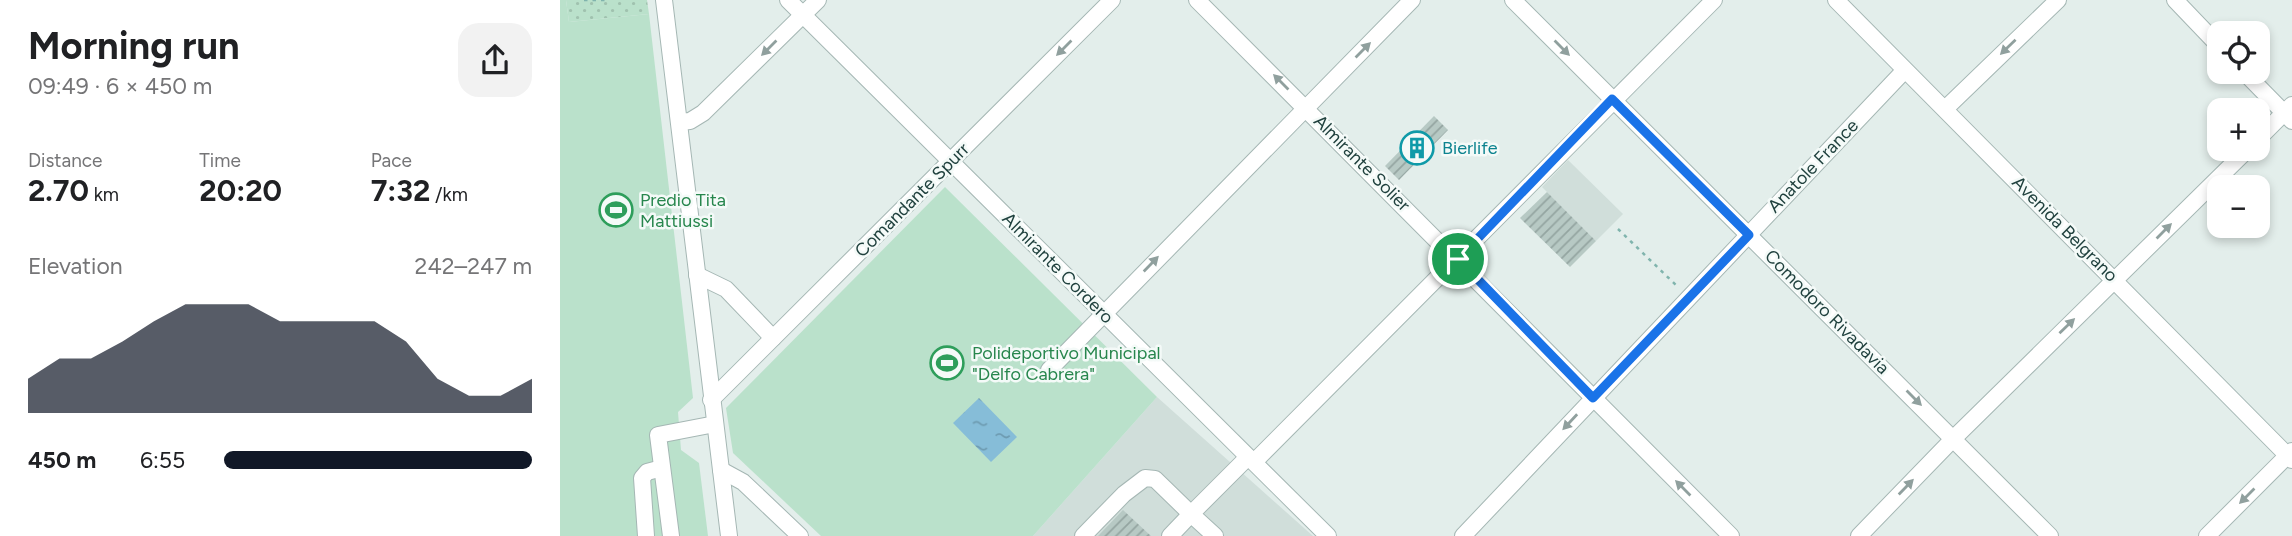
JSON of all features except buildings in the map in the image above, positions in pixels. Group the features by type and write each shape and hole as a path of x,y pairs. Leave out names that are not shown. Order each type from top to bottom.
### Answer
{"street":[{"path":"664,0 729,536"},
{"name":"Almirante Cordero","path":"788,0 1328,536"},
{"path":"680,122 690,121 703,113 818,0"},
{"name":"Comandante Spurr","path":"711,400 1112,0"},
{"name":"Almirante Solier","path":"1197,0 1458,259 1731,536"},
{"path":"1049,370 1412,0"},
{"name":"Comodoro Rivadavia","path":"1513,0 2050,536"},
{"path":"1170,536 1458,259 1612,99 1714,0"},
{"name":"Avenida Belgrano","path":"1836,0 2290,455"},
{"path":"1945,109 2058,0"},
{"path":"2175,0 2207,33"},
{"name":"Anatole France","path":"1463,536 1904,71"},
{"path":"2257,84 2289,113 2270,129"},
{"path":"1859,536 1954,438 2236,161"},
{"path":"697,275 726,289 773,338"},
{"path":"670,536 658,436 715,424"},
{"path":"2207,536 2290,455"},
{"path":"646,536 642,478 647,472 662,468"},
{"path":"721,470 743,482 800,536"},
{"path":"1083,536 1124,494 1145,478 1155,479 1215,536"}],"path":[{"path":"584,0 606,0"},
{"path":"1618,229 1689,298"}],"shaded area":[{"path":"1568,160 1623,214 1596,241 1542,187"},
{"path":"1157,397 1313,536 1033,536"}],"green space":[{"name":"Predio Tita Mattiussi","path":"560,0 566,0 569,22 649,14 693,398 678,412 681,450 699,463 708,536 560,536"},
{"path":"566,0 647,0 649,14 569,22"},
{"name":"Polideportivo Municipal \"Delfo Cabrera\"","path":"945,187 1157,397 1033,536 821,536 733,453 726,408"}],"water":[{"path":"979,398 1017,437 991,462 953,423"}],"place":[{"name":"Bierlife","path":"1417,148"},
{"name":"Predio Tita Mattiussi","path":"616,210"},
{"name":"Polideportivo Municipal \"Delfo Cabrera\"","path":"947,363"}],"route":[{"path":"1612,99 1749,235 1593,398 1458,259 1612,99"}]}
